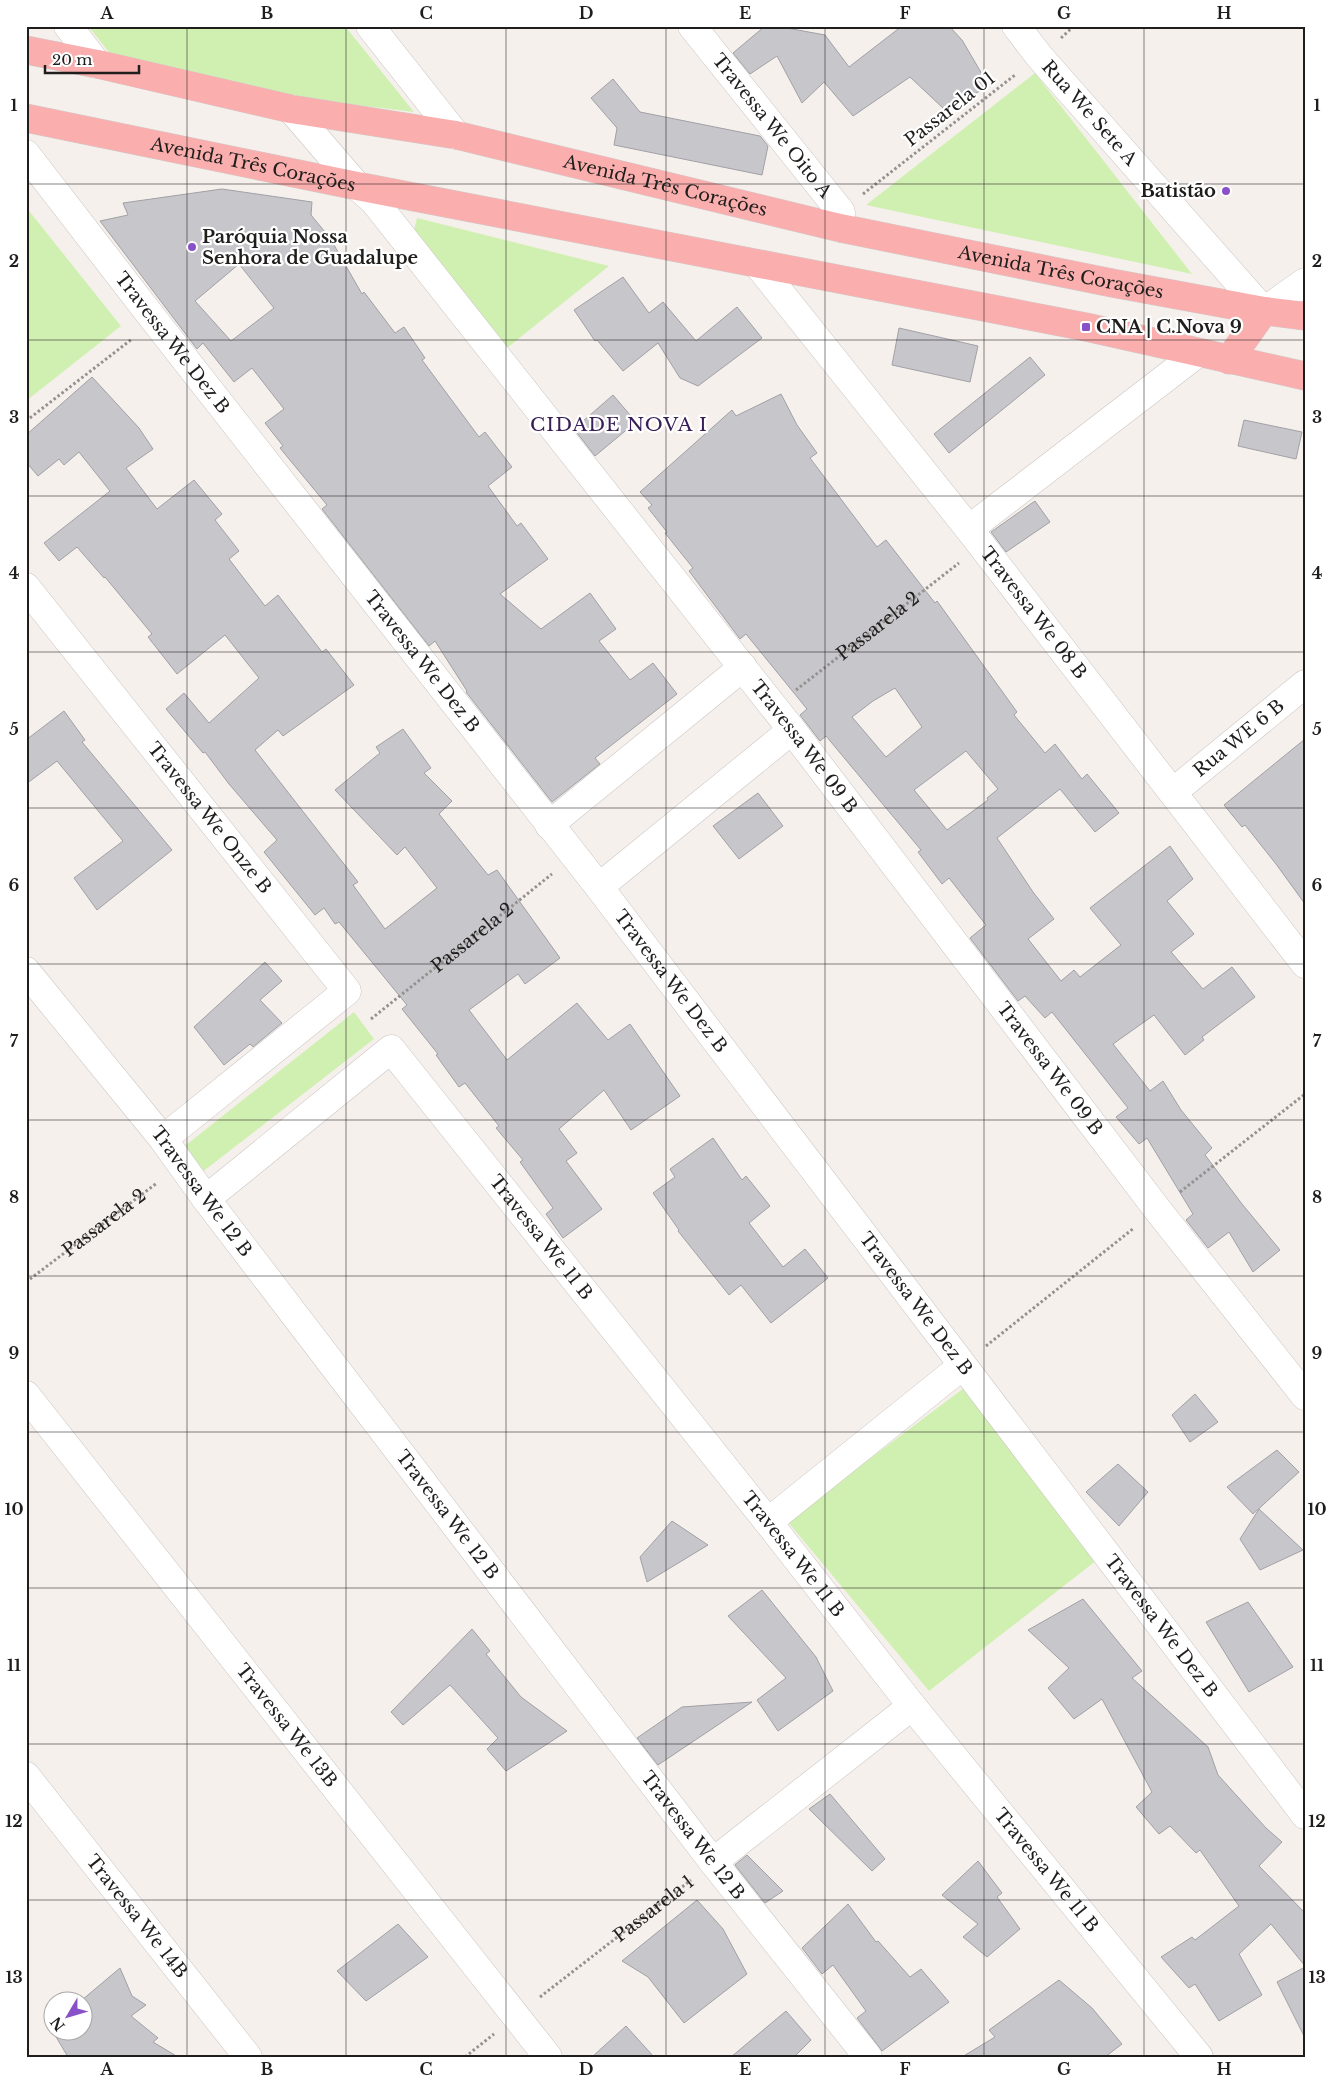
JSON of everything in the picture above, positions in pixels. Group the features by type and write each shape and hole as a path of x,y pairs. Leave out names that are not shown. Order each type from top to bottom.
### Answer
{"main road":[{"name":"Avenida Três Corações","path":"26,50 97,64 291,109 456,135 840,220 1102,281 1264,311 1305,316"},
{"name":"Avenida Três Corações","path":"26,118 357,186 1086,327 1305,376"},
{"path":"1229,360 1264,311"}],"street":[{"path":"68,26 97,64"},
{"path":"370,26 456,135"},
{"name":"Travessa We Oito A","path":"692,26 840,220"},
{"name":"Rua We Sete A","path":"1016,26 1039,56 1264,311"},
{"name":"Travessa We 09 B","path":"291,109 357,186 380,208 743,667 1157,1209 1305,1396"},
{"name":"Travessa We Dez B","path":"26,154 549,825 600,887 962,1366 1305,1815"},
{"name":"Travessa We 08 B","path":"758,265 976,537 1305,964"},
{"path":"1264,311 1305,282"},
{"path":"976,537 1198,353"},
{"name":"Travessa We Onze B","path":"26,587 348,991"},
{"path":"549,825 743,667"},
{"name":"Rua WE 6 B","path":"1173,792 1305,684"},
{"path":"600,887 792,730"},
{"name":"Travessa We 12 B","path":"26,971 163,1139 206,1199 713,1862 868,2057"},
{"path":"163,1139 348,991"},
{"path":"206,1199 391,1050"},
{"name":"Travessa We 11 B","path":"391,1050 768,1522 912,1706 1199,2057"},
{"path":"768,1522 962,1366"},
{"name":"Travessa We 13B","path":"26,1396 548,2057"},
{"path":"713,1862 912,1706"},
{"name":"Travessa We 14B","path":"26,1776 248,2057"}],"path":[{"name":"Passarela 01","path":"840,220 1074,26"},
{"path":"26,421 155,321"},
{"name":"Passarela 2","path":"774,707 976,537"},
{"name":"Passarela 2","path":"371,1019 574,856"},
{"path":"348,991 371,1019 391,1050"},
{"name":"Passarela 2","path":"26,1282 182,1164"},
{"name":"Passarela 1","path":"465,2057 713,1862"}],"green space":[{"path":"88,26 345,26 414,112 291,97 116,61"},
{"path":"1035,73 1192,274 866,205"},
{"path":"26,207 121,326 26,401"},
{"path":"417,218 609,266 507,348 413,234"},
{"path":"354,1012 374,1039 201,1173 181,1149"},
{"path":"964,1388 1097,1560 929,1691 787,1521"}],"building":[{"path":"765,26 776,26 825,35 849,67 902,26 949,26 962,40 989,86 945,110 910,77 853,116 824,82 802,103 777,56 750,74 733,53"},
{"path":"613,79 640,112 760,136 768,146 762,175 614,145 617,128 591,98"},
{"path":"222,189 312,202 311,215 330,238 362,294 364,292 395,333 404,327 425,358 422,360 479,437 485,432 512,467 488,486 517,526 521,523 548,559 500,594 541,629 590,593 616,629 599,641 630,680 653,663 677,694 595,758 600,764 552,802 466,692 435,641 429,646 322,509 327,505 280,448 283,446 265,423 284,409 252,368 234,382 203,343 197,349 100,221 128,215 123,203","holes":["239,264 274,308 231,341 195,301"]},
{"path":"623,277 649,313 663,302 696,341 737,307 762,338 698,386 680,378 658,343 623,371 597,340 595,341 574,310"},
{"path":"899,328 978,346 970,382 892,365"},
{"path":"1030,357 1045,375 949,453 934,434"},
{"path":"92,377 139,428 153,449 126,468 157,509 194,480 222,514 215,520 239,551 229,559 265,606 278,595 322,652 326,649 354,685 283,736 278,730 255,750 358,882 353,885 385,929 437,888 405,847 397,855 335,790 380,753 376,747 403,729 431,768 424,773 452,801 439,814 488,875 497,870 560,958 525,984 518,974 469,1010 507,1060 577,1003 608,1040 630,1024 680,1096 631,1130 604,1090 559,1129 577,1153 566,1161 602,1209 563,1238 546,1214 553,1208 520,1162 523,1160 496,1128 499,1126 465,1083 459,1087 436,1055 438,1054 402,1009 407,1005 339,922 335,924 324,908 315,915 264,852 277,840 229,784 205,752 203,753 166,709 184,693 209,723 259,678 225,635 177,674 148,637 152,634 105,577 77,547 59,561 44,543 110,491 79,452 64,465 59,459 38,476 26,462 26,435"},
{"path":"781,394 797,425 817,453 810,458 877,547 886,540 935,603 937,601 1017,712 1014,715 1045,753 1055,744 1082,779 1087,774 1119,813 1095,832 1060,789 997,838 1033,892 1054,919 1028,939 1061,981 1074,970 1080,977 1121,945 1090,908 1170,846 1193,879 1167,901 1194,934 1171,952 1203,989 1232,967 1255,997 1202,1037 1204,1040 1185,1055 1154,1015 1113,1044 1150,1091 1163,1081 1181,1110 1212,1148 1205,1155 1280,1250 1253,1272 1229,1232 1208,1248 1186,1220 1193,1214 1147,1138 1139,1144 1116,1117 1128,1108 1052,1012 1045,1018 1025,996 1018,1001 970,938 986,925 949,878 942,884 918,852 921,850 826,736 820,741 800,715 807,709 746,634 740,639 689,571 693,568 648,508 652,505 640,492 732,410 736,416","holes":["895,688 922,727 886,757 852,717 873,701","966,751 998,789 987,798 988,800 947,830 914,790"]},
{"path":"613,395 636,422 595,456 574,429"},
{"path":"1244,420 1302,432 1296,459 1238,446"},
{"path":"1035,501 1050,522 1006,552 991,532"},
{"path":"64,711 85,740 82,742 172,850 97,910 74,878 123,841 57,761 26,784 26,740"},
{"path":"1305,739 1305,904 1245,825 1242,827 1224,805"},
{"path":"758,793 783,826 739,859 713,826"},
{"path":"265,962 282,981 260,1000 282,1023 253,1047 250,1044 224,1065 194,1027"},
{"path":"713,1138 742,1180 746,1176 770,1206 749,1223 783,1267 805,1249 828,1278 771,1323 741,1285 729,1295 678,1231 653,1193 675,1177 670,1169"},
{"path":"1195,1394 1218,1422 1190,1442 1172,1415"},
{"path":"1277,1450 1299,1472 1253,1514 1227,1487"},
{"path":"1118,1464 1148,1492 1119,1526 1086,1492"},
{"path":"1259,1509 1303,1550 1260,1570 1240,1539"},
{"path":"672,1521 708,1545 647,1582 640,1557"},
{"path":"762,1590 816,1657 833,1691 778,1731 757,1700 786,1678 728,1616"},
{"path":"1083,1599 1142,1671 1132,1678 1208,1747 1218,1775 1266,1828 1282,1842 1259,1866 1305,1913 1305,1966 1271,1924 1239,1954 1262,1995 1219,2021 1195,1984 1189,1988 1161,1957 1192,1937 1195,1940 1239,1906 1200,1850 1196,1853 1170,1826 1159,1834 1136,1807 1152,1792 1102,1699 1074,1719 1048,1688 1069,1668 1028,1630"},
{"path":"1248,1602 1293,1667 1249,1692 1206,1622"},
{"path":"472,1629 490,1651 486,1654 521,1697 567,1731 506,1771 487,1749 498,1738 450,1685 403,1725 391,1712"},
{"path":"752,1702 658,1765 637,1738 682,1707"},
{"path":"830,1794 885,1859 872,1871 809,1809"},
{"path":"747,1855 783,1891 765,1903 735,1865"},
{"path":"978,1861 1002,1893 997,1897 1020,1929 987,1957 963,1937 978,1924 942,1895"},
{"path":"697,1900 723,1929 747,1974 684,2023 648,1977 622,1961"},
{"path":"848,1904 876,1942 878,1941 910,1977 921,1969 949,2002 882,2051 857,2018 866,2011 833,1965 822,1974 802,1948"},
{"path":"398,1924 428,1957 366,2001 337,1971"},
{"path":"1305,1967 1305,2038 1277,1982"},
{"path":"120,1968 132,1996 146,2005 131,2016 158,2038 153,2042 178,2057 68,2057 58,2040 92,2040 92,1992"},
{"path":"1059,1980 1092,2008 1122,2044 1105,2057 962,2057 995,2037 989,2030"},
{"path":"786,2011 811,2040 794,2057 731,2057"},
{"path":"626,2026 654,2057 592,2057"}],"place":[{"name":"Batistão","path":"1226,191"},
{"name":"Paróquia Nossa Senhora de Guadalupe","path":"192,247"},
{"name":"CNA | C.Nova 9","path":"1086,327"}],"district":[{"name":"CIDADE NOVA I","path":"619,424"}]}
